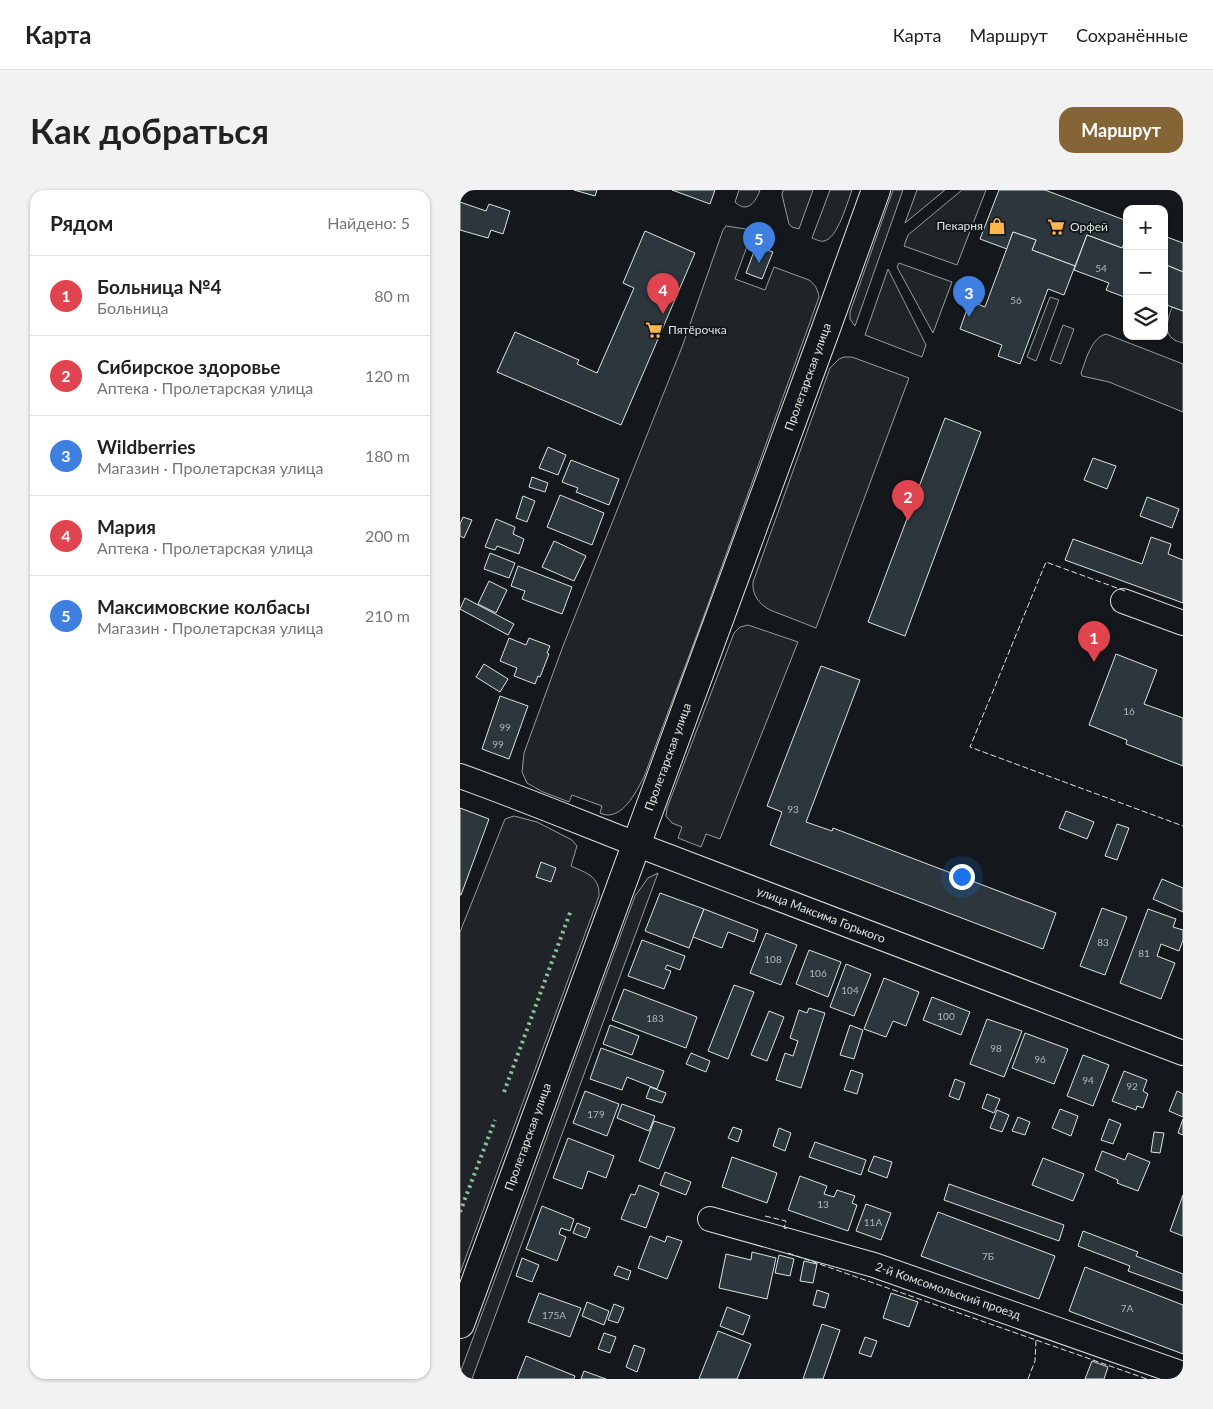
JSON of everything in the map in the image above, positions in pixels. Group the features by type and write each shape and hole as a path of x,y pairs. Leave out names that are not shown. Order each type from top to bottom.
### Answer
{"main road":[{"name":"Пролетарская улица","path":"460,1324 818,353 876,190"}],"street":[{"path":"1123,601 1183,623"},
{"name":"улица Максима Горького","path":"460,776 1183,1053"},
{"name":"2-й Комсомольский проезд","path":"710,1219 874,1265 1183,1374"}],"shaded area":[{"path":"739,190 760,190 756,199 750,205 743,207 735,202"},
{"path":"783,190 813,190 799,229 789,224 782,195"},
{"path":"830,190 852,190 834,234 821,241 812,238"},
{"path":"893,190 903,190 855,326 850,319 850,312"},
{"path":"917,190 945,190 905,223"},
{"path":"962,190 986,190 957,265 904,246 908,235"},
{"path":"726,226 753,230 735,279 765,290 774,267 809,280 816,287 819,297 644,777 634,795 620,811 605,815 600,813 602,806 572,795 569,802 543,792 527,783 522,772 524,753 563,646 682,347"},
{"path":"899,263 952,282 933,333 897,267"},
{"path":"888,269 926,345 922,357 865,335"},
{"path":"1050,297 1059,300 1036,361 1027,357"},
{"path":"1172,307 1183,311 1183,343 1169,335 1169,315"},
{"path":"1063,325 1074,329 1061,364 1050,360"},
{"path":"1106,334 1183,364 1183,412 1109,382 1082,376 1081,373 1087,356 1093,345 1096,340"},
{"path":"852,357 909,378 816,628 766,608 755,595 753,582 830,368 839,359"},
{"path":"748,625 798,642 720,839 706,834 701,847 678,838 682,827 672,823 666,816 667,808 734,633 740,627"},
{"path":"514,816 537,822 572,840 577,846 571,866 587,873 595,880 599,889 599,896 460,1273 460,932 505,819"},
{"path":"658,873 472,1379 460,1379 460,1373 635,896 648,878"}],"building":[{"path":"574,190 597,190 595,196"},
{"path":"672,190 715,190 710,204"},
{"name":"Орфей","path":"999,190 1045,190 1123,219 1122,248 1087,235 1075,266 1032,250 1036,240 1013,232 1007,249 980,239"},
{"path":"460,202 486,211 489,204 510,211 503,234 491,230 488,238 460,230"},
{"path":"645,231 695,253 621,425 497,372 515,332 579,360 577,364 597,373 634,288 623,283"},
{"path":"1013,232 1036,240 1032,250 1075,266 1064,295 1048,289 1020,364 998,356 1002,345 960,329 970,301 985,307"},
{"path":"1087,235 1122,248 1123,246 1123,296 1106,290 1109,283 1074,270"},
{"path":"1168,237 1183,243 1183,272 1168,266"},
{"path":"756,246 773,252 762,279 746,273"},
{"path":"1168,266 1183,272 1183,311 1168,305"},
{"path":"945,418 981,432 905,636 868,622"},
{"path":"548,447 566,455 558,475 539,468"},
{"path":"1093,458 1116,466 1107,489 1084,480"},
{"path":"571,460 619,479 609,505 576,492 578,488 562,482"},
{"path":"532,477 548,483 545,492 529,487"},
{"path":"560,495 604,513 592,545 547,527"},
{"path":"523,496 535,501 527,522 516,518"},
{"path":"1147,497 1179,509 1172,528 1140,516"},
{"path":"463,517 472,520 464,538 460,536 460,524"},
{"path":"496,519 515,527 513,534 524,539 519,554 497,546 495,550 485,547"},
{"path":"1151,537 1171,544 1168,554 1183,560 1183,603 1065,560 1073,539 1142,564"},
{"path":"554,541 586,556 574,581 542,567"},
{"path":"490,553 515,563 509,578 484,569"},
{"path":"518,566 572,587 562,614 522,599 525,591 511,586"},
{"path":"489,581 507,590 496,613 478,604"},
{"path":"465,598 514,624 508,635 460,609"},
{"path":"509,638 526,645 529,638 550,646 547,653 549,654 540,677 538,676 535,684 514,676 517,668 500,661"},
{"path":"1116,654 1157,670 1144,704 1183,718 1183,766 1126,744 1127,740 1089,725"},
{"path":"484,664 508,679 500,692 476,677"},
{"path":"821,666 860,680 806,822 832,831 833,828 1056,913 1043,949 770,845 782,812 767,806"},
{"path":"500,696 528,706 509,759 482,749"},
{"path":"460,808 489,819 461,895 460,895"},
{"path":"1066,811 1094,822 1087,839 1059,828"},
{"path":"1117,824 1129,828 1117,860 1105,856"},
{"path":"541,862 556,868 551,882 536,877"},
{"path":"1162,879 1183,888 1183,912 1153,899"},
{"path":"660,893 704,909 689,948 645,931"},
{"path":"1102,908 1127,917 1105,975 1080,966"},
{"path":"704,909 758,930 754,942 728,932 722,948 693,937"},
{"path":"1148,909 1176,919 1173,927 1183,930 1183,940 1179,951 1161,944 1157,956 1175,963 1161,999 1120,983"},
{"path":"766,933 797,945 781,985 750,973"},
{"path":"642,940 685,956 680,970 667,965 665,969 671,971 664,989 628,976"},
{"path":"809,950 841,962 828,997 796,984"},
{"path":"846,964 871,974 854,1016 830,1007"},
{"path":"884,978 919,992 906,1026 893,1021 886,1037 864,1029"},
{"path":"734,985 754,992 728,1059 708,1051"},
{"path":"624,989 697,1017 686,1048 612,1020"},
{"path":"932,997 970,1012 961,1035 923,1020"},
{"path":"809,1008 825,1013 801,1088 776,1080 785,1053 793,1056 798,1041 790,1038 799,1010 807,1013"},
{"path":"769,1011 784,1017 767,1061 751,1055"},
{"path":"987,1019 1022,1031 1004,1077 970,1064"},
{"path":"610,1025 639,1036 632,1055 603,1044"},
{"path":"850,1025 863,1030 854,1059 840,1055"},
{"path":"1025,1033 1068,1049 1054,1084 1012,1068"},
{"path":"601,1048 664,1071 657,1089 627,1077 622,1090 590,1079"},
{"path":"691,1053 710,1061 706,1072 686,1064"},
{"path":"1083,1055 1109,1065 1093,1106 1067,1096"},
{"path":"851,1070 863,1074 857,1094 844,1090"},
{"path":"1124,1071 1147,1080 1143,1091 1148,1094 1143,1108 1137,1106 1136,1110 1112,1101"},
{"path":"955,1079 965,1083 959,1100 949,1096"},
{"path":"650,1087 666,1093 662,1103 646,1098"},
{"path":"585,1091 619,1104 607,1136 573,1123"},
{"path":"1177,1091 1183,1094 1183,1117 1169,1111"},
{"path":"987,1094 1000,1099 994,1113 982,1108"},
{"path":"622,1104 655,1116 649,1131 617,1118"},
{"path":"1060,1109 1078,1116 1071,1136 1052,1128"},
{"path":"997,1110 1009,1115 1002,1132 990,1128"},
{"path":"1018,1117 1030,1122 1025,1135 1012,1131"},
{"path":"1109,1119 1121,1124 1113,1144 1101,1140"},
{"path":"1183,1119 1183,1135 1178,1133"},
{"path":"654,1121 675,1128 659,1169 639,1161"},
{"path":"733,1127 742,1130 738,1142 728,1138"},
{"path":"779,1128 791,1133 785,1151 773,1146"},
{"path":"1154,1132 1164,1133 1160,1153 1151,1152"},
{"path":"568,1138 614,1156 606,1178 588,1171 582,1189 553,1178"},
{"path":"815,1142 866,1160 861,1175 809,1157"},
{"path":"1102,1151 1125,1160 1128,1153 1150,1162 1138,1191 1117,1183 1118,1180 1095,1170"},
{"path":"874,1156 892,1162 887,1178 868,1171"},
{"path":"732,1157 777,1173 767,1203 722,1187"},
{"path":"1043,1158 1084,1174 1073,1201 1032,1185"},
{"path":"665,1172 691,1182 686,1195 660,1185"},
{"path":"800,1176 827,1186 824,1194 834,1197 837,1190 855,1196 852,1203 857,1205 848,1231 788,1210"},
{"path":"949,1184 1064,1225 1059,1241 944,1200"},
{"path":"639,1185 659,1193 646,1228 621,1219 631,1194 635,1195"},
{"path":"1183,1195 1183,1236 1170,1231"},
{"path":"866,1204 891,1213 881,1240 856,1231"},
{"path":"542,1206 574,1219 570,1231 561,1228 559,1234 566,1237 557,1261 526,1249"},
{"path":"938,1212 1055,1256 1039,1299 921,1256"},
{"path":"577,1223 590,1228 586,1238 573,1233"},
{"path":"1083,1231 1138,1252 1136,1256 1183,1274 1183,1291 1128,1271 1130,1266 1078,1246"},
{"path":"650,1236 665,1242 667,1236 682,1241 667,1279 638,1268"},
{"path":"752,1252 776,1258 767,1299 719,1288 726,1254 751,1260"},
{"path":"779,1255 794,1259 790,1276 775,1273"},
{"path":"522,1258 539,1265 532,1282 516,1276"},
{"path":"804,1261 817,1264 813,1283 800,1281"},
{"path":"618,1266 631,1271 628,1280 614,1275"},
{"path":"1085,1267 1183,1305 1183,1354 1069,1311"},
{"path":"817,1290 829,1294 825,1308 813,1305"},
{"path":"539,1293 581,1308 570,1337 528,1322"},
{"path":"891,1293 918,1302 909,1327 883,1318"},
{"path":"587,1302 609,1311 604,1325 582,1316"},
{"path":"614,1304 624,1308 618,1323 608,1320"},
{"path":"727,1307 750,1316 743,1335 720,1326"},
{"path":"822,1324 840,1330 823,1379 803,1379"},
{"path":"718,1331 751,1344 737,1379 699,1379"},
{"path":"604,1333 616,1337 610,1353 598,1349"},
{"path":"865,1337 877,1341 871,1357 859,1353"},
{"path":"634,1345 645,1349 637,1372 626,1367"},
{"path":"526,1356 575,1376 574,1379 517,1379"},
{"path":"1092,1361 1108,1367 1104,1379 1085,1379"},
{"path":"584,1371 606,1379 581,1379"}],"hedge":[{"path":"504,1092 571,910"},
{"path":"460,1212 495,1120"}],"fence":[{"path":"1125,591 1046,562 970,747 1183,826"},
{"path":"765,1216 786,1221 784,1228 788,1229"},
{"path":"788,1253 1147,1379"},
{"path":"1028,1379 1035,1361 1036,1340"}],"place":[{"name":"Пекарня","path":"997,226"},
{"name":"Орфей","path":"1056,227"},
{"name":"Максимовские колбасы","path":"759,263"},
{"name":"Мария","path":"663,314"},
{"name":"Wildberries","path":"969,317"},
{"name":"Пятёрочка","path":"654,330"},
{"name":"Сибирское здоровье","path":"908,521"},
{"name":"Больница №4","path":"1094,662"}]}
